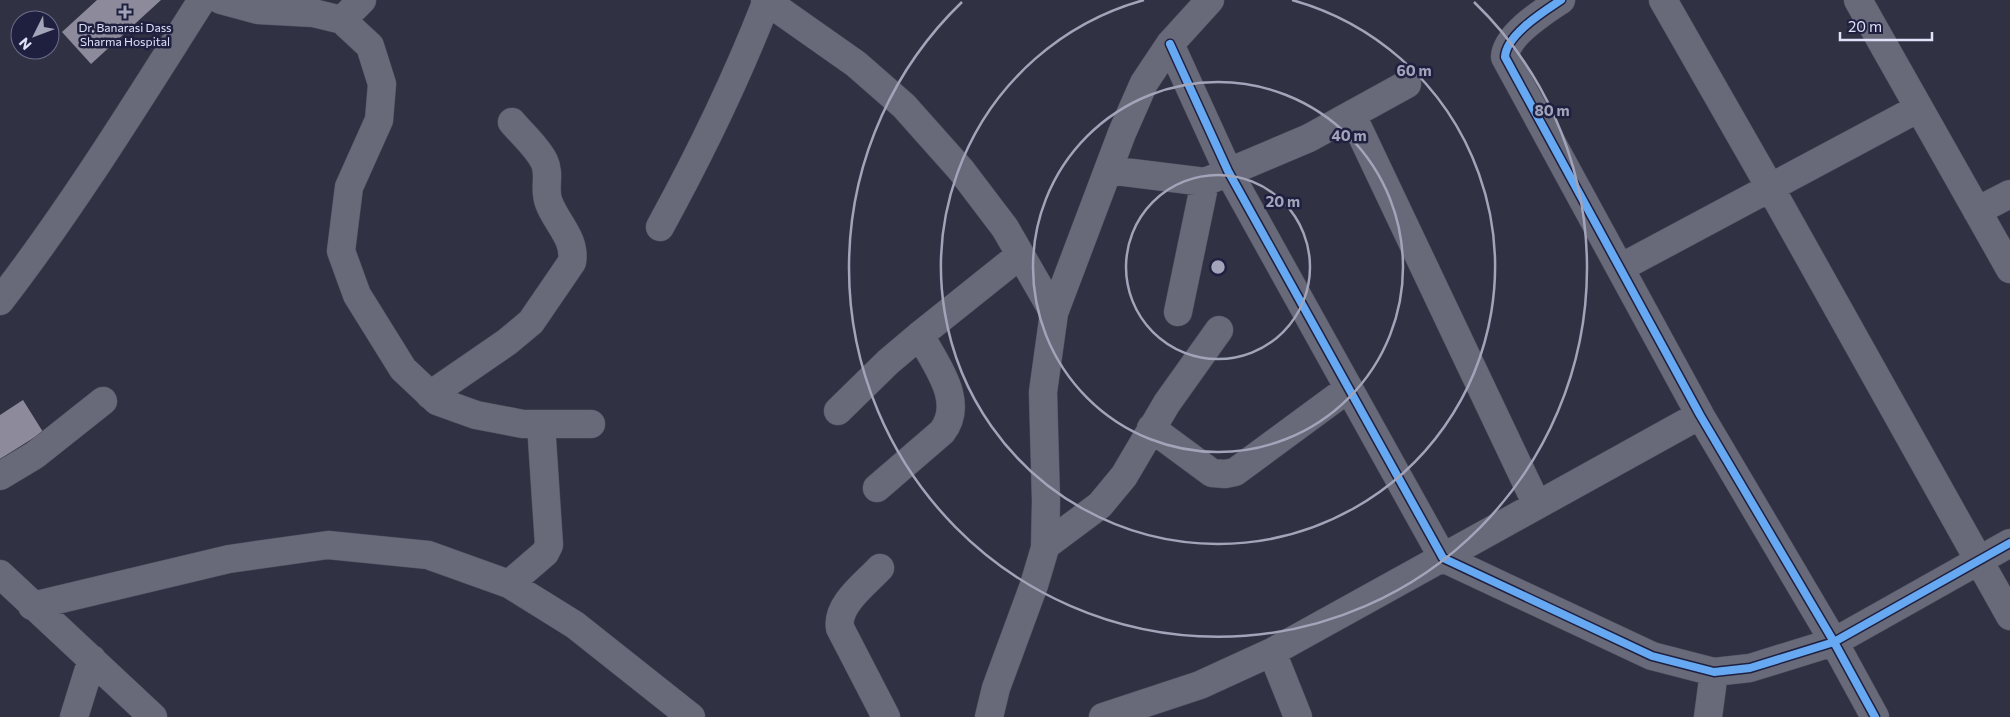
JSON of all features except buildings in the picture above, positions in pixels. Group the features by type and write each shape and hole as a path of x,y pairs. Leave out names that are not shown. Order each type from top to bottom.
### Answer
{"street":[{"path":"0,301 81,189 202,0"},
{"path":"221,0 258,10 313,13 342,20 370,46 382,84 379,120 349,187 342,251 357,295 403,369 437,401 476,416 523,424 592,424"},
{"path":"342,20 362,0"},
{"path":"1560,0 1523,28 1505,50 1505,57 1700,415 1834,642 1875,717"},
{"path":"1662,0 1771,189 2010,616"},
{"path":"1858,0 2010,268"},
{"path":"660,227 709,135 752,41 766,1 856,64 904,106 961,170 1004,228 1054,313"},
{"path":"989,717 996,688 1034,585 1045,546 1046,501 1042,392 1054,313 1108,170 1144,83 1170,44 1204,2"},
{"path":"1170,44 1217,176 1349,388 1443,558 1652,656 1714,672 1750,668 1834,642 2010,543"},
{"path":"1108,170 1217,176 1309,138 1407,84"},
{"path":"1620,268 1771,189 1919,108"},
{"path":"1352,115 1537,505"},
{"path":"430,395 507,342 531,322 572,262 574,252 571,242 548,202 546,191 548,169 543,158 512,122"},
{"path":"1178,312 1217,176"},
{"path":"1977,211 2010,194"},
{"path":"838,411 888,362 1020,255"},
{"path":"1045,546 1100,505 1124,476 1151,428 1219,330"},
{"path":"877,488 942,432 951,418 952,399 920,335"},
{"path":"1151,428 1212,473 1225,474 1235,472 1349,388"},
{"path":"0,476 35,455 103,401"},
{"path":"1103,717 1148,704 1200,685 1272,652 1700,415"},
{"path":"510,584 545,553 549,545 542,424"},
{"path":"32,606 229,559 328,544 428,555 510,584 575,625 691,717"},
{"path":"880,568 852,598 842,611 839,620 840,628 886,717"},
{"path":"0,574 32,606 92,659 153,717"},
{"path":"1272,652 1298,717"},
{"path":"74,717 92,659"},
{"path":"1708,717 1714,672"}],"cycle path":[{"path":"1561,0 1518,32 1507,49 1505,57 1700,415 1834,642 1875,717"},
{"path":"1170,44 1228,171 1443,558 1652,656 1714,672 1750,668 1834,642 2010,543"}],"place":[{"name":"Dr. Banarasi Dass Sharma Hospital","path":"125,12"}]}
